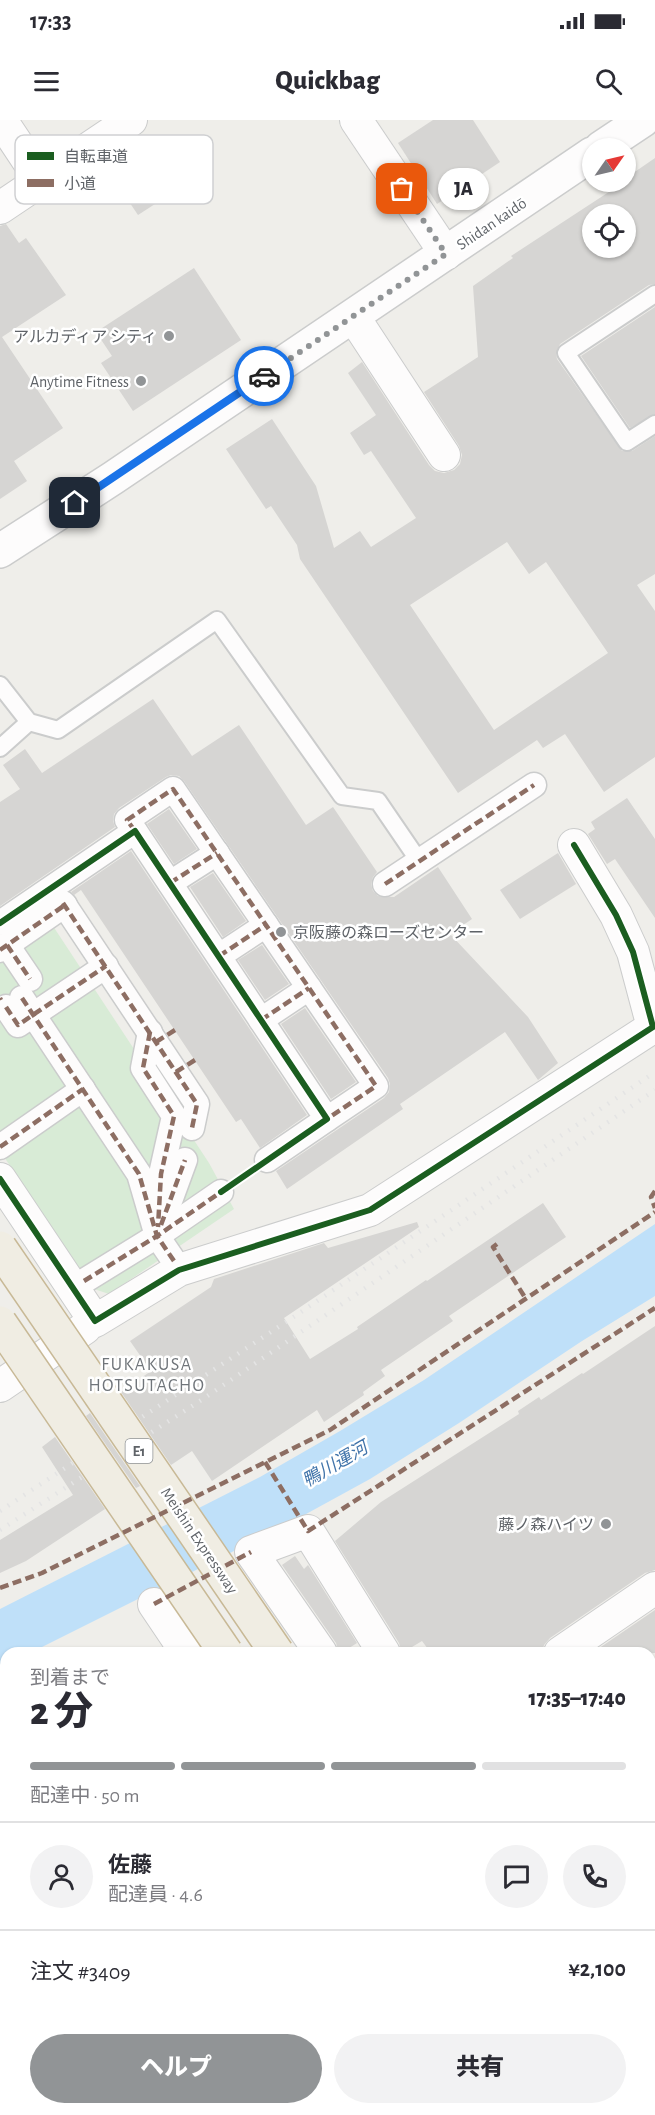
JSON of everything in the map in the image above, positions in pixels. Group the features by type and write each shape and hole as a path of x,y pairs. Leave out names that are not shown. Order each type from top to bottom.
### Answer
{"highway":[{"name":"Meishin Expressway","path":"0,1248 273,1647"},
{"name":"E1","path":"0,1323 222,1647"}],"street":[{"path":"1,120 15,141"},
{"path":"108,135 131,120"},
{"path":"356,120 446,254"},
{"path":"616,138 644,120"},
{"name":"Shidan kaidō","path":"0,551 113,478 582,161"},
{"path":"0,208 15,198"},
{"path":"353,316 444,455"},
{"path":"385,884 534,785"},
{"path":"267,1160 376,1086 173,789 127,820 327,1119"},
{"path":"2,939 135,831"},
{"path":"0,1386 95,1321 179,1270 370,1210 653,1027 633,952 616,915 574,845"},
{"path":"170,884 217,853"},
{"path":"2,939 64,904 106,966 185,1066 197,1104 192,1128"},
{"path":"219,957 266,925"},
{"path":"2,939 15,1000 83,1089 139,1174 157,1236 174,1261"},
{"path":"15,1000 106,966"},
{"path":"261,1020 309,988"},
{"path":"157,1236 161,1174 174,1116 143,1068 160,1035"},
{"path":"0,1146 83,1089"},
{"path":"157,1236 185,1160"},
{"path":"0,1179 95,1321"},
{"path":"84,1281 157,1236 221,1192"},
{"path":"317,1647 252,1552 308,1531 380,1647"},
{"path":"569,1647 655,1588"},
{"path":"154,1604 183,1647"}],"lane":[{"path":"655,294 566,353 627,442 655,424"},
{"path":"0,685 29,722 58,730 217,620 342,796 378,801 419,861"},
{"path":"0,748 29,722"}],"green space":[{"path":"49,920 209,1163 234,1209 109,1294 94,1289 0,1151 0,952"}],"water":[{"name":"鴨川運河","path":"655,1224 655,1296 582,1341 459,1423 370,1479 286,1525 42,1647 0,1647 0,1609 260,1477 424,1380"}],"building":[{"path":"433,120 473,120 500,162 437,204 398,143"},
{"path":"655,158 655,284 649,285 560,344 556,353 557,359 622,451 632,451 655,436 655,574 637,585 655,611 655,757 604,792 565,734 543,748 537,740 458,793 300,559 297,545 271,506 266,509 226,449 272,419 316,486 334,548 360,531 371,547 416,518 371,451 364,455 350,433 376,415 348,373 362,362 429,465 435,471 444,473 454,470 460,464 462,455 459,446 424,392 478,357 473,286 513,258 511,256 582,210 582,258 636,258 636,204 590,204 609,192 636,192 636,171","holes":["507,542 529,574 546,562 608,653 494,730 410,605"]},
{"path":"131,204 155,204 138,215"},
{"path":"6,224 19,243 26,238 66,295 2,337 63,428 14,461 27,481 0,499 0,226"},
{"name":"アルカディア シティ","path":"194,268 241,340 133,411 101,363 112,356 96,332"},
{"path":"655,307 655,414 630,428 581,356"},
{"path":"153,699 192,756 239,725 306,825 333,807 377,872 371,884 378,896 394,897 438,867 472,919 450,934 528,1017 558,1063 538,1080 505,1032 400,1104 403,1109 287,1189 276,1171 384,1098 389,1092 390,1084 179,776 166,777 119,808 114,814 115,827 0,906 0,802 20,789 3,765 25,749 42,773"},
{"path":"627,798 655,839 655,918 615,859 607,864 588,834 595,829 591,822"},
{"path":"169,809 197,849 174,864 147,824"},
{"path":"131,851 307,1115 260,1148 241,1119 236,1122 81,890 74,895 71,892"},
{"path":"558,853 576,884 520,919 500,890"},
{"path":"213,873 246,921 223,937 190,887"},
{"path":"262,945 289,984 265,1000 238,960"},
{"path":"305,1008 356,1082 331,1099 281,1024"},
{"path":"543,1203 566,1237 449,1316 453,1321 381,1370 385,1376 363,1392 364,1395 324,1422 317,1410 212,1481 192,1451 171,1465 121,1392 151,1371 130,1341 211,1287 214,1279 324,1243 328,1248 417,1222 419,1227 284,1318 310,1359"},
{"path":"655,1326 655,1570 645,1573 550,1638 544,1647 426,1647 422,1641 412,1647 400,1647 335,1541 381,1502 519,1414 518,1411 539,1397 541,1400"},
{"path":"90,1413 140,1486 136,1488 86,1416"},
{"path":"55,1437 105,1509 26,1561 0,1573 0,1540 73,1495 42,1447"},
{"path":"295,1556 304,1569 308,1565 357,1643 351,1647 337,1647 282,1565"},
{"path":"655,1610 655,1647 601,1647"}],"railway":[{"path":"0,1511 298,1314 655,1072"},
{"path":"0,1530 203,1399 655,1090"}],"marked path":[{"path":"385,884 534,785"},
{"path":"135,831 127,820 173,789 376,1086 327,1119"},
{"path":"170,883 217,853"},
{"path":"63,903 197,1104 192,1128"},
{"path":"0,950 65,905"},
{"path":"219,956 266,925"},
{"path":"7,945 30,979"},
{"path":"6,1007 18,1025 106,966"},
{"path":"261,1020 309,988"},
{"path":"22,998 139,1174 157,1236 174,1261"},
{"path":"156,1042 175,1030"},
{"path":"150,1032 143,1068 174,1116 161,1174 158,1227"},
{"path":"176,1072 195,1060"},
{"path":"0,1147 83,1089"},
{"path":"161,1225 185,1160"},
{"path":"655,1191 651,1197 655,1208"},
{"path":"84,1281 157,1236 221,1192"},
{"path":"0,1588 42,1573 330,1430 655,1212"},
{"path":"497,1244 493,1247 526,1299"},
{"path":"265,1462 308,1531 655,1308"},
{"path":"154,1604 251,1552"}],"cycle path":[{"path":"0,923 135,831 327,1119 221,1192"},
{"path":"0,1179 95,1321 179,1270 370,1210 653,1027 633,952 616,915 574,845"}],"way so far":[{"path":"264,376 446,254 402,189"}],"place":[{"name":"JA","path":"402,189"},
{"name":"アルカディア シティ","path":"169,336"},
{"name":"Anytime Fitness","path":"141,381"},
{"name":"京阪藤の森ローズセンター","path":"281,932"},
{"name":"藤ノ森ハイツ","path":"606,1524"}],"district":[{"name":"FUKAKUSA HOTSUTACHO","path":"147,1374"}],"route":[{"path":"75,503 264,376"}]}
